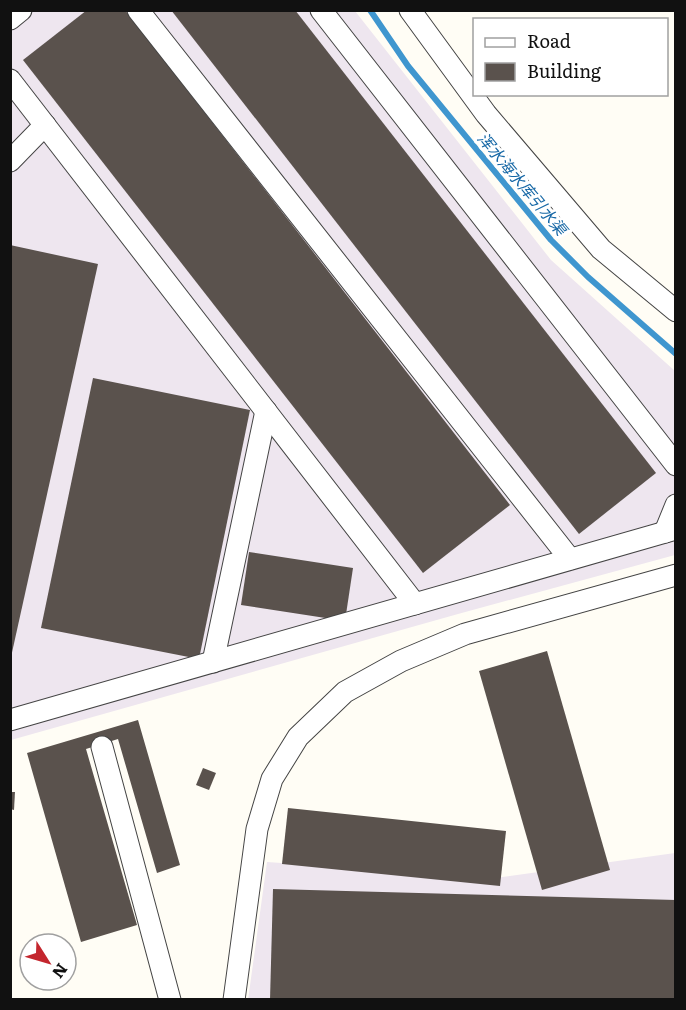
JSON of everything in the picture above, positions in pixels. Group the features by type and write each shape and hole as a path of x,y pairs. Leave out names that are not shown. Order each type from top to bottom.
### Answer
{"street":[{"path":"10,19 21,10"},
{"path":"138,10 570,559"},
{"path":"321,10 675,465"},
{"path":"410,10 486,114 601,249 675,311"},
{"path":"10,80 415,604"},
{"path":"10,161 45,125"},
{"path":"213,662 266,411"},
{"path":"10,720 670,531 675,505"},
{"path":"234,999 257,829 272,779 298,737 345,692 401,661 465,634 675,575"},
{"path":"102,747 170,999"}],"shaded area":[{"path":"11,11 355,11 551,260 675,371 675,555 11,740"},
{"path":"675,853 675,999 248,1000 267,862 495,878"}],"building":[{"path":"87,10 125,10 510,505 423,573 23,60"},
{"path":"171,10 295,10 656,473 579,534"},
{"path":"10,245 98,264 11,657 10,656"},
{"path":"93,378 250,410 199,659 41,628"},
{"path":"249,552 353,568 345,621 241,605"},
{"path":"547,651 610,870 542,890 479,671"},
{"path":"138,720 180,865 157,873 118,739 86,749 137,925 81,942 27,753"},
{"path":"203,768 216,773 209,790 196,785"},
{"path":"10,792 15,792 14,810 10,809"},
{"path":"288,808 506,831 500,886 282,864"},
{"path":"273,889 676,900 676,1000 270,1000"}],"waterway":[{"name":"浑水海水库引水渠","path":"370,10 408,66 551,240 588,277 676,354"}]}
